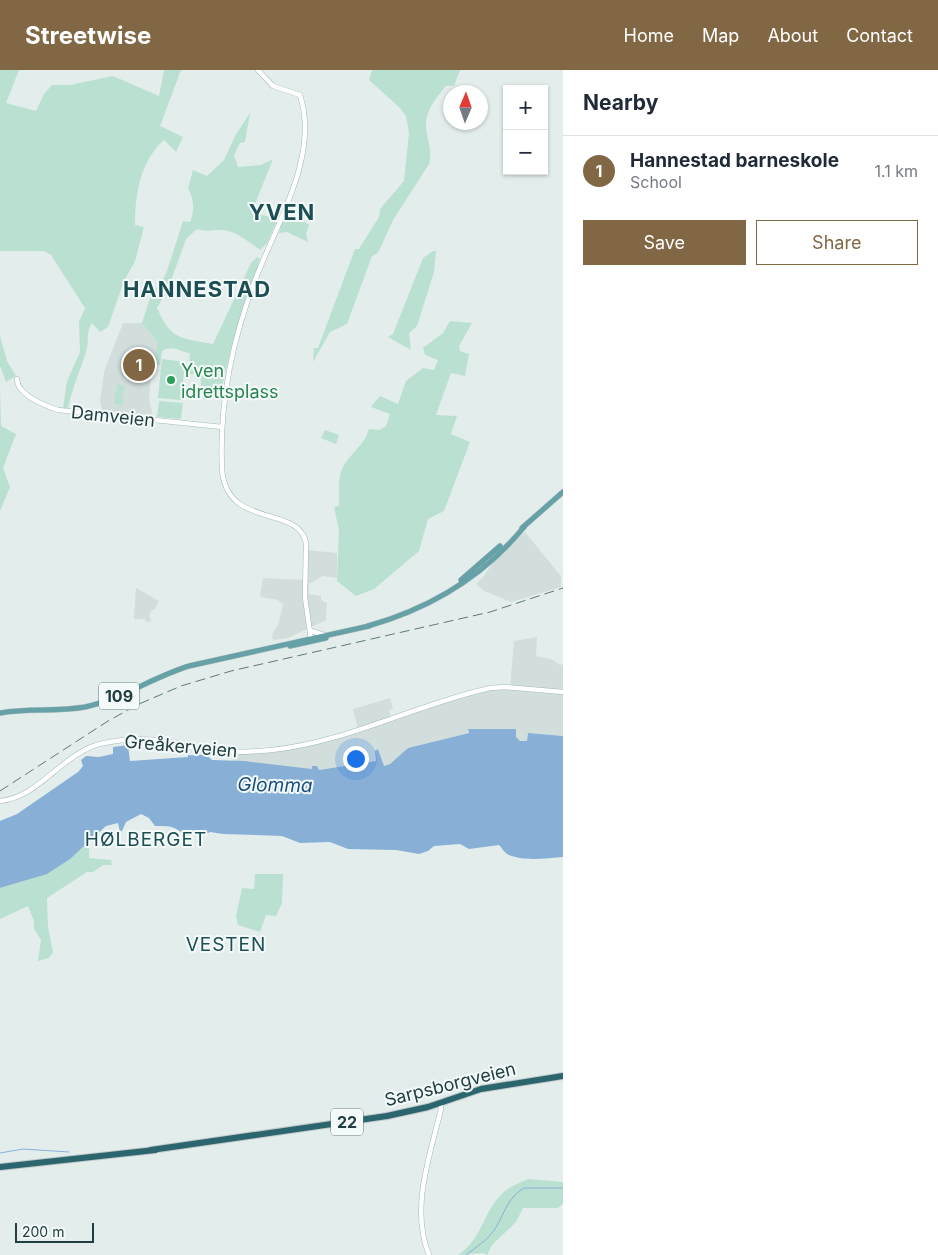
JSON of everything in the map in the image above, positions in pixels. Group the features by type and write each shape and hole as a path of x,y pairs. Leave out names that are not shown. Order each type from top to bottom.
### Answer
{"highway":[{"name":"Sarpsborgveien","path":"0,1167 151,1150 387,1116 481,1089 563,1076"}],"main road":[{"name":"109","path":"0,713 84,707 120,695 179,669 369,626 406,615 441,596 476,572 563,492"},
{"name":"109","path":"311,639 369,626"}],"street":[{"path":"258,70 273,86 296,92 300,96 305,145 303,160 254,284 226,384 222,427 223,475 235,499 253,512 294,524 304,535 306,543 305,597 311,639"},
{"name":"Damveien","path":"17,380 20,388 34,399 58,410 222,427"},
{"path":"308,621 311,639"},
{"path":"311,631 324,635"},
{"name":"Greåkerveien","path":"0,801 22,795 74,755 97,744 141,740 166,742 211,751 275,749 331,738 461,696 500,686 563,692"},
{"path":"429,1255 423,1238 420,1207 441,1109 440,1102"}],"shaded area":[{"path":"123,323 142,323 158,343 149,397 153,417 102,410 100,401 104,372"},
{"path":"525,532 561,576 561,587 511,602 484,591 476,584 491,565"},
{"path":"306,550 337,553 337,578 323,576 309,584 309,594 321,596 321,600 327,603 326,620 288,638 272,639 283,605 278,600 260,597 263,578 305,580"},
{"path":"136,588 159,601 149,615 151,621 146,622 145,619 134,619"},
{"path":"537,637 536,656 551,659 560,665 563,664 563,736 528,733 527,741 520,741 516,737 515,729 468,729 469,733 408,748 390,764 383,766 378,749 376,761 319,770 233,761 233,752 295,746 358,729 353,709 390,698 393,709 389,710 391,718 485,689 510,687 514,641"}],"green space":[{"path":"0,70 19,70 6,103 36,111 44,94 52,85 70,85 113,76 159,96 164,70 181,70 160,126 183,137 176,152 164,140 156,148 144,168 136,202 135,225 144,227 135,261 124,281 108,327 100,332 92,323 90,327 87,348 68,408 63,408 67,381 80,352 79,322 85,308 51,255 44,251 0,251"},
{"path":"372,70 460,70 454,85 443,85 443,90 433,104 426,119 430,154 429,164 393,220 378,253 372,256 347,324 330,332 313,362 314,348 318,348 355,249 359,249 379,217 380,209 404,181 409,133 406,116 400,108 369,80"},
{"path":"250,113 245,142 240,143 234,155 238,167 261,165 273,159 255,204 261,215 278,218 267,243 260,250 242,237 231,232 197,229 186,239 168,289 157,308 167,326 178,336 213,344 251,263 257,257 260,259 230,353 220,395 202,394 200,374 188,374 190,353 170,348 166,349 162,351 160,365 152,365 158,343 142,323 150,298 166,274 183,221 190,222 192,218 192,196 188,188 193,170 207,176 224,160 235,136"},
{"path":"286,211 309,225 306,234 308,242 287,232 279,233"},
{"path":"436,251 434,272 417,326 409,333 411,350 388,337 393,334 423,258"},
{"path":"450,321 472,323 459,346 460,351 469,354 465,376 451,373 436,415 457,416 451,434 470,442 444,511 428,519 419,551 374,589 356,596 337,581 339,530 334,507 339,506 340,473 364,440 369,429 380,430 386,426 390,414 371,407 380,396 398,404 406,381 423,368 434,370 438,360 425,355 423,348 443,333"},
{"path":"0,336 7,361 16,376 6,382 0,366"},
{"name":"Yven idrettsplass","path":"162,359 185,362 181,400 158,398"},
{"path":"118,384 125,386 121,399 124,400 122,406 114,403"},
{"path":"0,387 1,426 16,434 3,468 10,487 0,511"},
{"path":"159,401 183,403 181,419 157,417"},
{"path":"325,430 339,435 336,444 321,438"},
{"path":"87,844 89,847 89,858 111,860 112,865 103,865 93,872 87,872 47,898 48,927 53,952 49,958 38,961 41,940 34,929 34,921 28,906 0,919 0,888 46,872 67,860"},
{"path":"255,874 283,874 282,903 276,916 266,915 260,932 238,925 236,916 242,888 254,889"},
{"path":"528,1179 563,1182 563,1203 558,1208 523,1208 516,1222 492,1245 487,1255 483,1253 458,1255 473,1241 497,1199 509,1188"}],"water":[{"name":"Glomma","path":"468,729 516,729 516,737 520,741 527,741 528,733 563,736 563,857 520,858 507,854 499,845 469,849 460,844 434,846 428,851 419,854 396,850 348,849 330,842 300,843 282,836 210,832 204,835 183,834 166,826 155,826 149,818 141,814 126,822 120,832 118,823 106,826 70,859 47,874 0,888 0,821 17,814 78,772 83,766 81,760 86,756 99,757 113,754 113,747 128,745 130,761 201,755 212,760 244,761 312,769 312,766 317,766 319,770 376,761 375,751 378,749 384,766 390,764 408,748 469,733"}],"waterway":[{"path":"0,1153 23,1149 69,1152"},
{"path":"466,1255 492,1233 510,1201 524,1188 563,1188"}],"railway":[{"path":"0,791 108,721 139,704 181,686 231,671 490,612 563,588"}],"place":[{"name":"Hannestad barneskole","path":"139,365"},
{"name":"Yven idrettsplass","path":"171,380"}],"district":[{"name":"YVEN","path":"282,212"},
{"name":"HANNESTAD","path":"197,289"},
{"name":"HØLBERGET","path":"146,839"},
{"name":"VESTEN","path":"226,944"}]}
